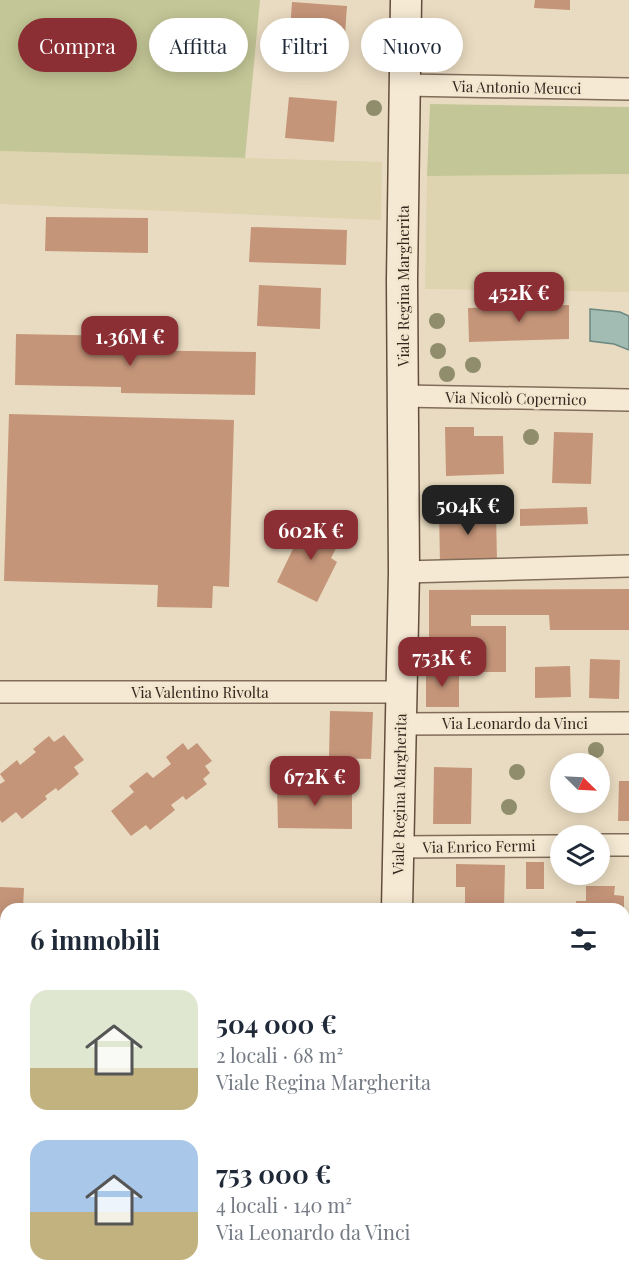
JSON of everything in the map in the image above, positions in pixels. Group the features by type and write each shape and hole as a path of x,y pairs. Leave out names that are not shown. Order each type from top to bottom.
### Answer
{"street":[{"name":"Viale Regina Margherita","path":"397,903 404,572 402,280 406,0"},
{"name":"Via Antonio Meucci","path":"405,85 629,89"},
{"name":"Via Nicolò Copernico","path":"404,396 629,400"},
{"path":"404,572 629,567"},
{"name":"Via Valentino Rivolta","path":"0,693 401,692"},
{"name":"Via Leonardo da Vinci","path":"400,724 629,723"},
{"path":"610,845 629,845"},
{"name":"Via Enrico Fermi","path":"398,847 550,846"}],"shaded area":[{"path":"0,151 382,162 381,220 0,204"},
{"path":"629,174 629,292 425,289 427,176"}],"green space":[{"path":"0,0 260,0 245,158 0,151"},
{"path":"430,104 629,107 629,174 427,176"}],"water":[{"path":"590,309 620,312 629,316 629,350 614,344 590,341"}],"building":[{"path":"535,0 570,0 570,10 534,8"},
{"path":"292,2 347,6 346,18 291,18"},
{"path":"289,97 337,101 334,142 285,138"},
{"path":"46,217 148,218 148,253 45,251"},
{"path":"251,227 347,230 346,265 249,262"},
{"path":"259,285 321,288 320,329 257,326"},
{"path":"569,305 569,339 469,342 468,308"},
{"path":"16,334 122,336 122,350 256,352 255,395 121,393 121,387 15,385"},
{"path":"9,414 234,420 229,587 213,586 212,608 157,607 158,585 4,581"},
{"path":"445,427 474,427 474,436 503,436 504,474 446,476"},
{"path":"554,432 593,433 591,484 552,483"},
{"path":"587,507 588,524 520,526 520,509"},
{"path":"496,509 497,563 440,564 439,510"},
{"path":"308,518 343,535 331,558 337,562 317,602 277,582"},
{"path":"629,589 629,630 550,630 549,615 471,615 471,626 506,626 506,672 471,672 471,639 429,639 429,590"},
{"path":"590,659 620,660 619,699 589,698"},
{"path":"570,666 571,697 535,698 535,667"},
{"path":"426,670 459,670 459,707 426,707"},
{"path":"330,711 373,712 371,759 329,758"},
{"path":"64,735 84,760 74,767 79,774 58,791 56,788 45,796 47,799 22,819 16,812 2,823 0,820 0,784 5,781 0,774 17,760 20,765 36,752 33,749 49,736 54,742"},
{"path":"183,743 188,750 197,743 212,761 205,766 210,773 203,779 207,784 186,800 183,796 171,805 175,810 150,830 146,825 131,836 111,811 134,792 129,786 147,772 153,778 171,764 166,757"},
{"path":"434,767 472,768 471,824 433,824"},
{"path":"619,781 629,781 629,821 618,821"},
{"path":"277,786 352,786 352,829 278,828"},
{"path":"526,862 544,862 544,889 526,889"},
{"path":"456,864 505,865 504,903 465,903 465,887 456,887"},
{"path":"586,886 615,886 614,895 624,896 624,903 576,903 576,901 586,901"},
{"path":"0,887 24,888 23,903 0,903"}]}
